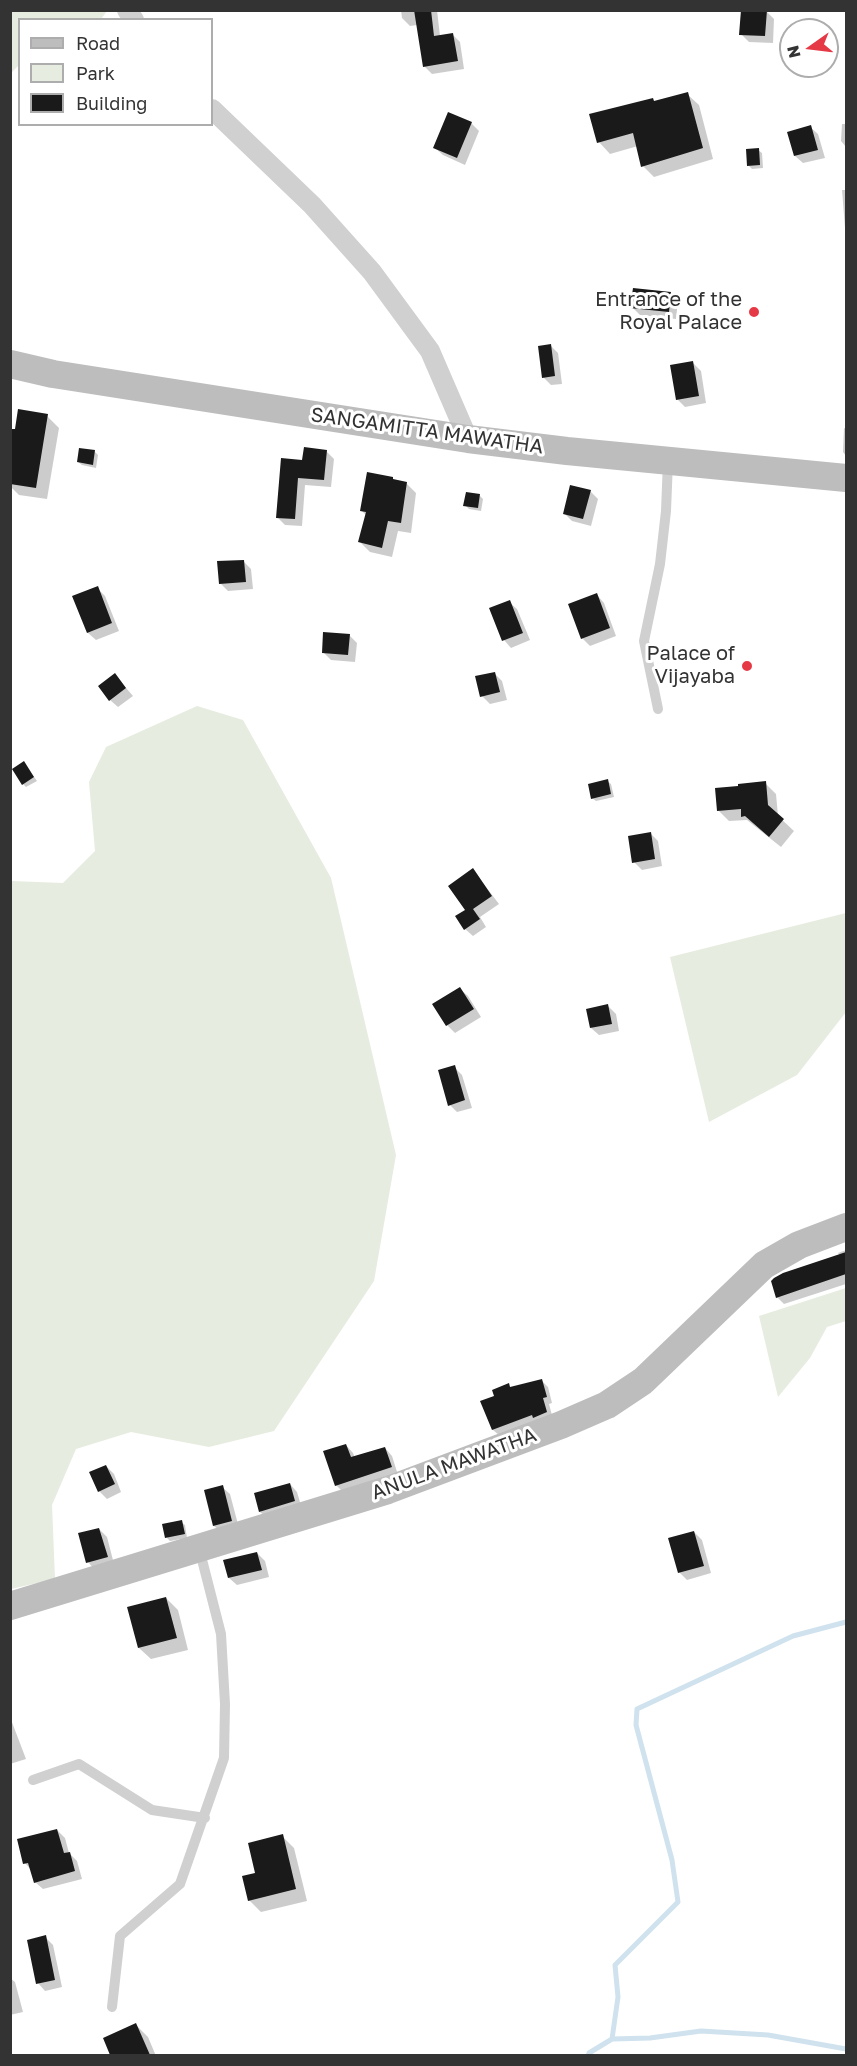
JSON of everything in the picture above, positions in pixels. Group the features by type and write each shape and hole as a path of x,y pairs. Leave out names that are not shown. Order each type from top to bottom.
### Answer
{"main road":[{"name":"SANGAMITTA MAWATHA","path":"10,364 53,374 468,439 567,452 846,478"},
{"name":"ANULA MAWATHA","path":"10,1606 410,1483 607,1405 657,1369 764,1265 799,1245 846,1227"}],"street":[{"path":"213,109 312,205 372,272 430,351 468,439"}],"lane":[{"path":"658,709 644,641 660,564 666,511 668,461"},
{"path":"112,2007 120,1936 180,1884 205,1818 224,1758 225,1704 221,1634 198,1548"},
{"path":"33,1780 79,1764 152,1810 205,1818"}],"green space":[{"path":"11,10 107,10 102,18 18,18 18,66 11,73"},
{"path":"197,706 243,720 331,878 396,1155 374,1281 274,1431 209,1447 131,1432 76,1449 52,1505 55,1579 11,1589 11,881 63,883 95,851 89,782 106,747"},
{"path":"846,913 846,1012 797,1075 709,1122 670,957"},
{"path":"846,1288 846,1321 827,1327 810,1358 778,1397 759,1316"}],"building":[{"path":"414,10 431,10 434,36 453,33 458,61 423,67"},
{"path":"741,10 767,10 765,36 739,35"},
{"path":"688,92 703,148 641,167 633,133 597,143 589,114"},
{"path":"448,112 472,122 457,158 433,148"},
{"path":"811,125 818,150 794,156 787,132"},
{"path":"759,148 760,165 747,166 746,149"},
{"path":"633,288 671,292 669,312 630,308"},
{"path":"551,344 555,376 542,378 538,346"},
{"path":"693,361 699,396 676,400 670,365"},
{"path":"18,409 48,414 36,488 10,484 10,429 15,429"},
{"path":"304,447 327,450 324,480 298,478 295,519 276,518 281,458 302,460"},
{"path":"79,448 95,450 93,465 77,462"},
{"path":"367,472 407,482 401,523 388,521 382,548 358,542 366,512 360,511"},
{"path":"570,485 591,490 583,519 563,514"},
{"path":"466,492 480,494 478,508 463,506"},
{"path":"244,560 246,582 219,584 217,561"},
{"path":"98,586 112,623 87,633 72,596"},
{"path":"597,593 610,628 581,639 568,604"},
{"path":"510,600 523,633 502,641 489,608"},
{"path":"323,632 350,634 348,655 322,653"},
{"path":"495,672 500,692 480,697 475,676"},
{"path":"115,673 126,688 109,701 98,686"},
{"path":"24,761 34,777 22,785 12,769"},
{"path":"608,779 611,794 591,799 588,784"},
{"path":"766,781 768,805 784,819 769,837 745,816 741,817 741,809 717,811 715,788"},
{"path":"651,832 655,859 632,863 628,836"},
{"path":"473,868 492,896 473,909 480,919 464,930 455,916 465,910 448,886"},
{"path":"460,987 474,1009 446,1026 432,1004"},
{"path":"608,1004 612,1024 590,1028 586,1009"},
{"path":"455,1065 465,1100 448,1106 438,1070"},
{"path":"846,1252 846,1274 776,1298 771,1281 774,1278"},
{"path":"542,1379 547,1397 543,1398 547,1412 533,1418 532,1415 492,1430 480,1401 494,1396 492,1390 509,1383 510,1387"},
{"path":"346,1444 351,1457 385,1447 392,1467 335,1486 323,1451"},
{"path":"106,1465 115,1484 98,1492 89,1472"},
{"path":"290,1483 295,1501 259,1512 254,1493"},
{"path":"223,1485 232,1521 213,1526 204,1490"},
{"path":"182,1520 185,1534 165,1538 162,1524"},
{"path":"99,1528 108,1557 86,1563 78,1533"},
{"path":"694,1531 704,1566 678,1573 668,1538"},
{"path":"257,1552 262,1570 228,1578 223,1560"},
{"path":"166,1597 177,1638 138,1648 127,1607"},
{"path":"57,1829 64,1853 70,1852 75,1871 34,1883 28,1863 23,1864 17,1839"},
{"path":"283,1834 296,1889 248,1901 242,1876 255,1873 248,1843"},
{"path":"46,1935 55,1980 36,1984 27,1940"},
{"path":"136,2023 150,2055 110,2055 103,2038"}],"waterway":[{"path":"588,2056 589,2053 612,2039 618,1997 615,1965 678,1902 672,1860 636,1725 637,1709 793,1636 846,1622"},
{"path":"612,2039 650,2038 701,2031 768,2035 846,2049"}],"place":[{"name":"Entrance of the Royal Palace","path":"754,312"},
{"name":"Palace of Vijayaba","path":"747,666"}]}
